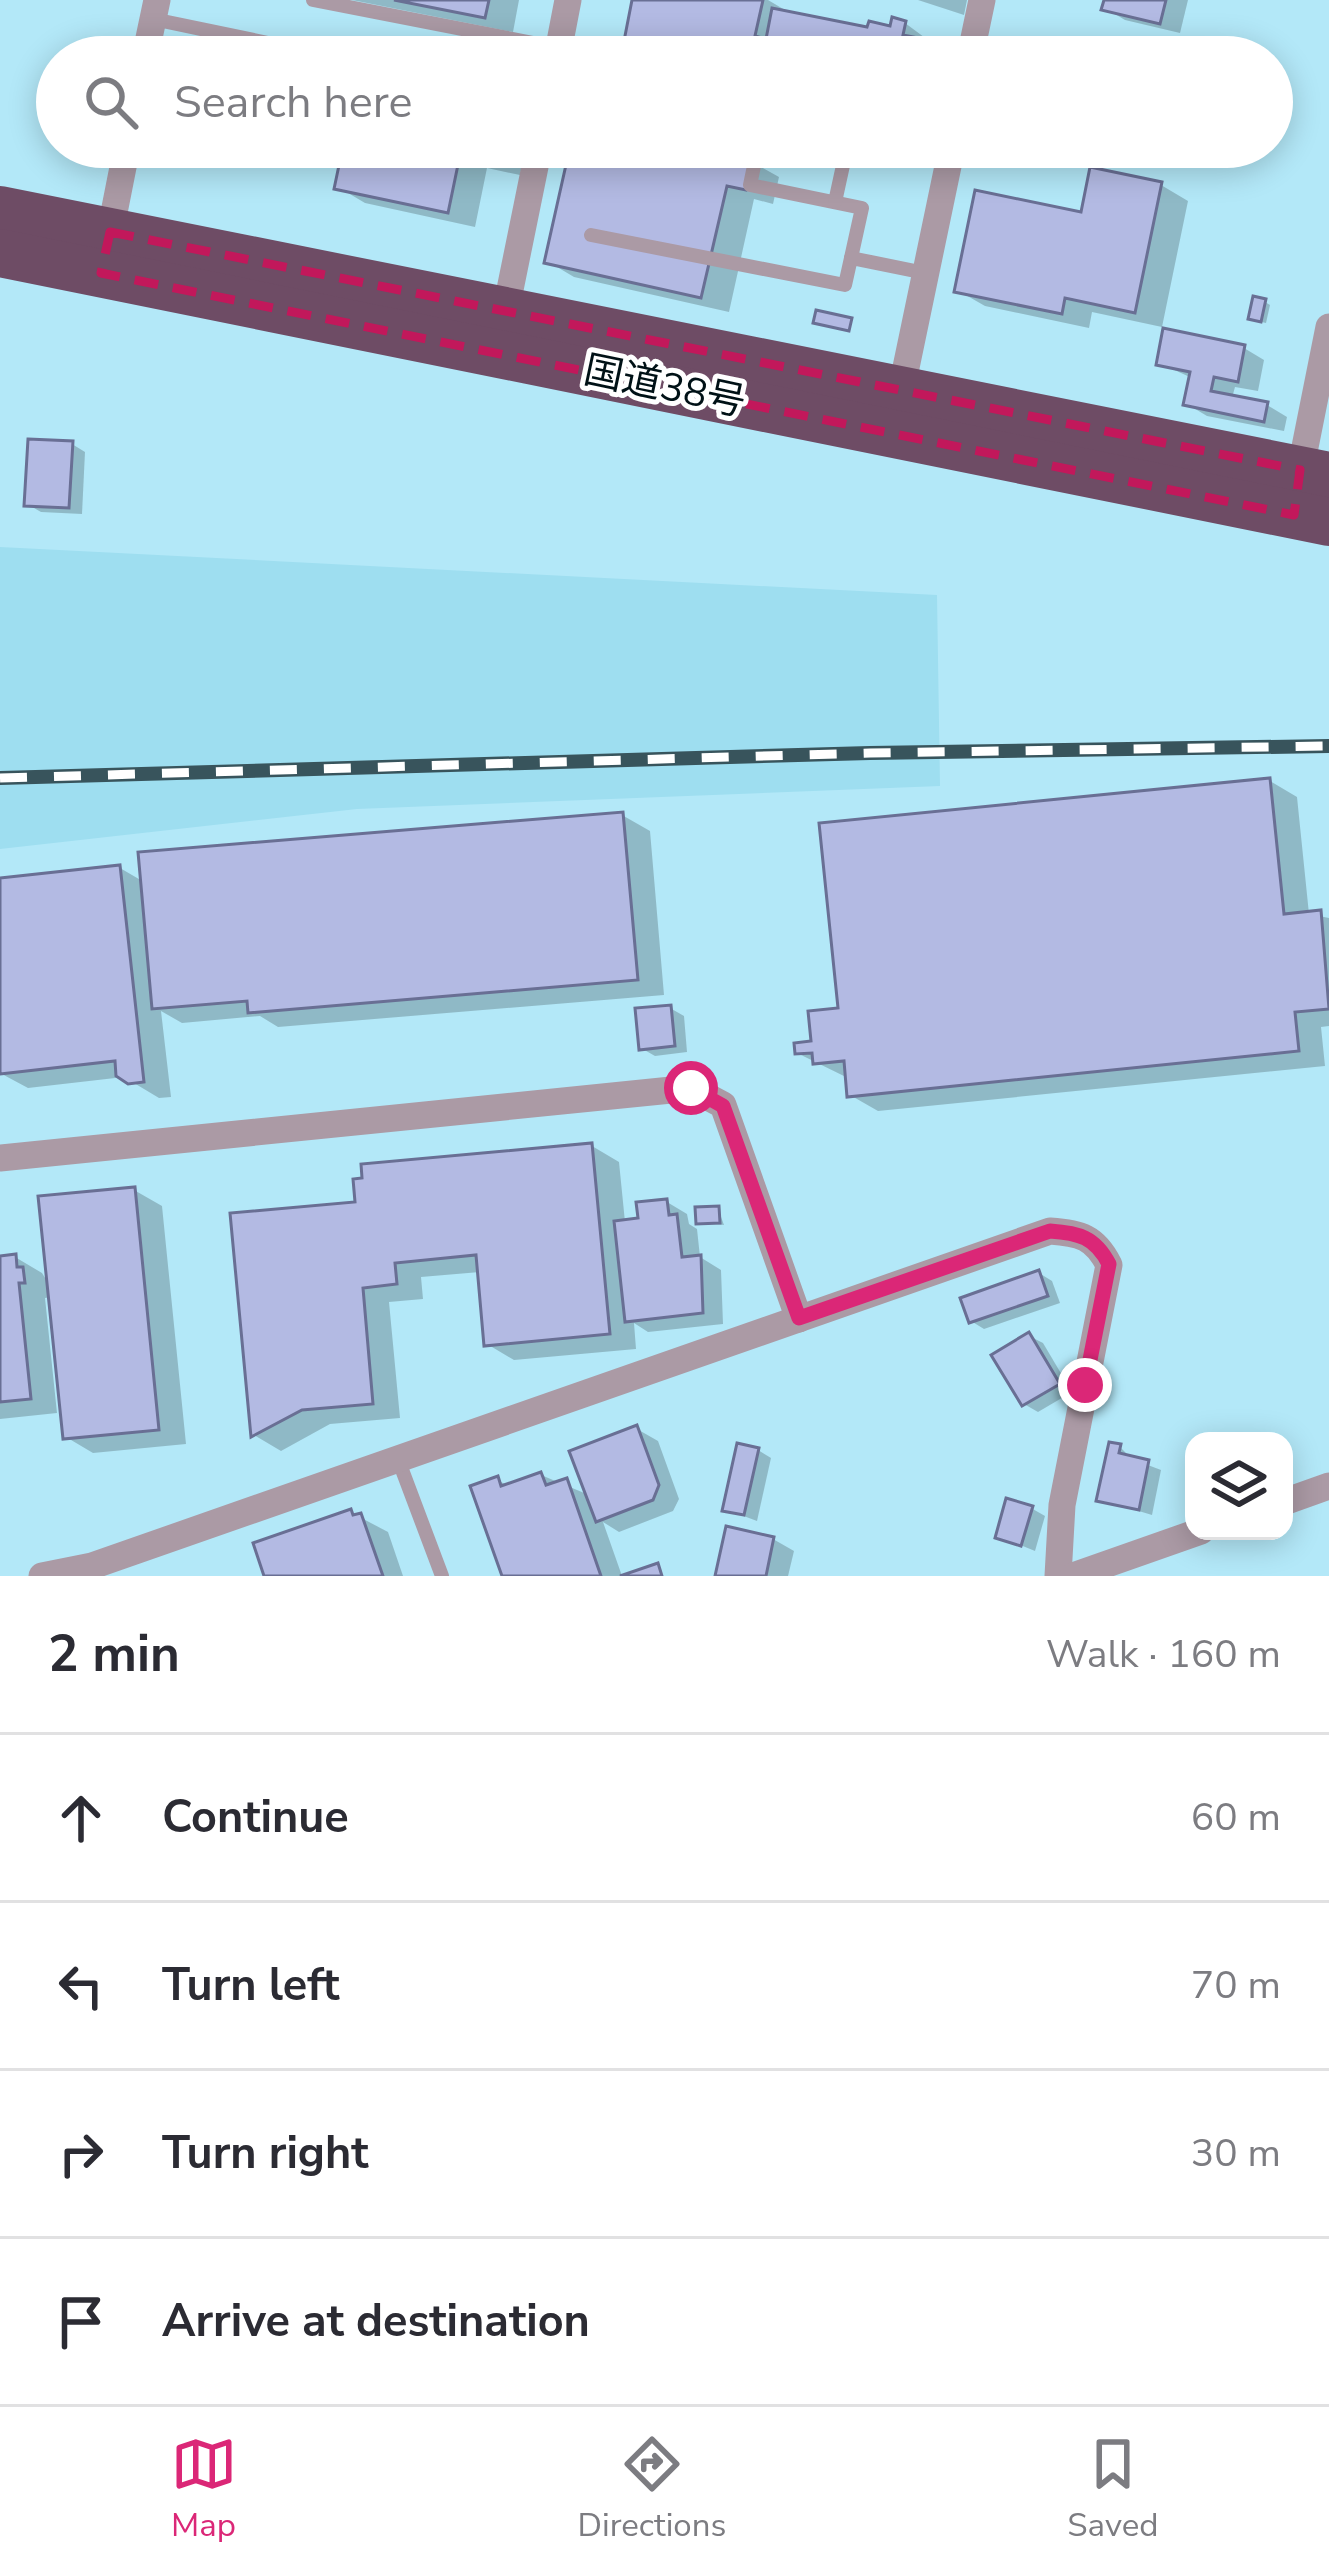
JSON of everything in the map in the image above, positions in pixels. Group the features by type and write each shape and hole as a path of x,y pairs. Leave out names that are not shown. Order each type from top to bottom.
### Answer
{"highway":[{"name":"国道38号","path":"0,210 105,252 1313,496"},
{"name":"国道38号","path":"0,254 105,252"}],"street":[{"path":"561,36 568,0"},
{"path":"974,36 982,0"},
{"path":"105,252 123,168"},
{"path":"502,330 535,168"},
{"path":"897,411 948,168"},
{"path":"1313,496 1329,327"},
{"path":"0,1158 691,1088 723,1106 799,1318"},
{"path":"42,1576 92,1571 1050,1231 1080,1233 1100,1247 1109,1264 1061,1505 1058,1576"},
{"path":"1293,1499 1329,1486"},
{"path":"1073,1576 1185,1537"}],"lane":[{"path":"313,0 479,36"},
{"path":"155,10 255,36"},
{"path":"591,235 845,286 862,208 750,184 753,168"},
{"path":"835,202 842,168"},
{"path":"851,258 926,273"},
{"path":"398,1459 442,1576"}],"highlighted area":[{"path":"110,232 1300,470 1294,515 101,273"}],"shaded area":[{"path":"0,547 937,595 940,786 357,809 0,849"}],"building":[{"path":"394,0 489,0 485,18"},
{"path":"632,0 763,0 755,36 625,36"},
{"path":"1104,0 1166,0 1160,24 1101,10"},
{"path":"772,8 867,27 869,21 890,26 892,17 906,21 903,35 908,36 767,36"},
{"path":"338,168 457,168 448,213 334,189"},
{"path":"565,168 751,168 746,190 727,186 701,298 544,263"},
{"path":"1090,168 1162,182 1135,313 1065,298 1062,314 954,292 975,190 1081,212"},
{"path":"1253,296 1266,299 1261,322 1248,319"},
{"path":"816,310 852,318 849,331 813,323"},
{"path":"1163,328 1245,345 1238,382 1214,377 1211,391 1268,402 1264,422 1183,405 1190,372 1156,365"},
{"path":"28,439 73,441 69,508 24,506"},
{"path":"1270,778 1284,914 1321,910 1329,1009 1295,1012 1299,1051 847,1097 844,1061 813,1064 812,1053 795,1054 794,1043 811,1041 808,1011 838,1008 819,823"},
{"path":"623,812 638,980 248,1013 247,1001 152,1009 138,852"},
{"path":"120,865 144,1082 128,1084 116,1076 115,1061 0,1074 0,878"},
{"path":"671,1005 675,1046 639,1050 635,1008"},
{"path":"592,1143 610,1334 484,1346 476,1255 395,1263 397,1284 363,1288 373,1404 302,1410 251,1437 230,1213 355,1202 353,1179 362,1178 361,1164"},
{"path":"135,1187 159,1430 63,1439 38,1196"},
{"path":"667,1199 669,1215 677,1214 682,1257 701,1255 703,1313 625,1322 614,1221 638,1218 636,1202"},
{"path":"719,1206 720,1223 696,1224 695,1207"},
{"path":"16,1254 25,1283 19,1283 31,1399 0,1402 0,1256"},
{"path":"1039,1270 1048,1296 969,1323 960,1298"},
{"path":"1029,1332 1060,1384 1022,1406 991,1355"},
{"path":"637,1425 659,1485 653,1500 596,1522 569,1451"},
{"path":"1109,1442 1121,1444 1119,1453 1149,1460 1139,1510 1096,1501"},
{"path":"737,1443 759,1448 744,1515 722,1511"},
{"path":"541,1472 546,1485 567,1478 601,1576 502,1576 470,1486 498,1476 501,1486"},
{"path":"1006,1498 1033,1506 1021,1546 995,1538"},
{"path":"351,1509 353,1515 361,1513 383,1576 264,1576 253,1543"},
{"path":"726,1526 774,1537 766,1576 715,1576"},
{"path":"658,1563 662,1576 620,1576"}],"railway":[{"path":"0,778 870,753 1329,746"}],"route":[{"path":"691,1088 723,1106 799,1318 1050,1231 1080,1233 1100,1247 1109,1264 1085,1385"}]}
